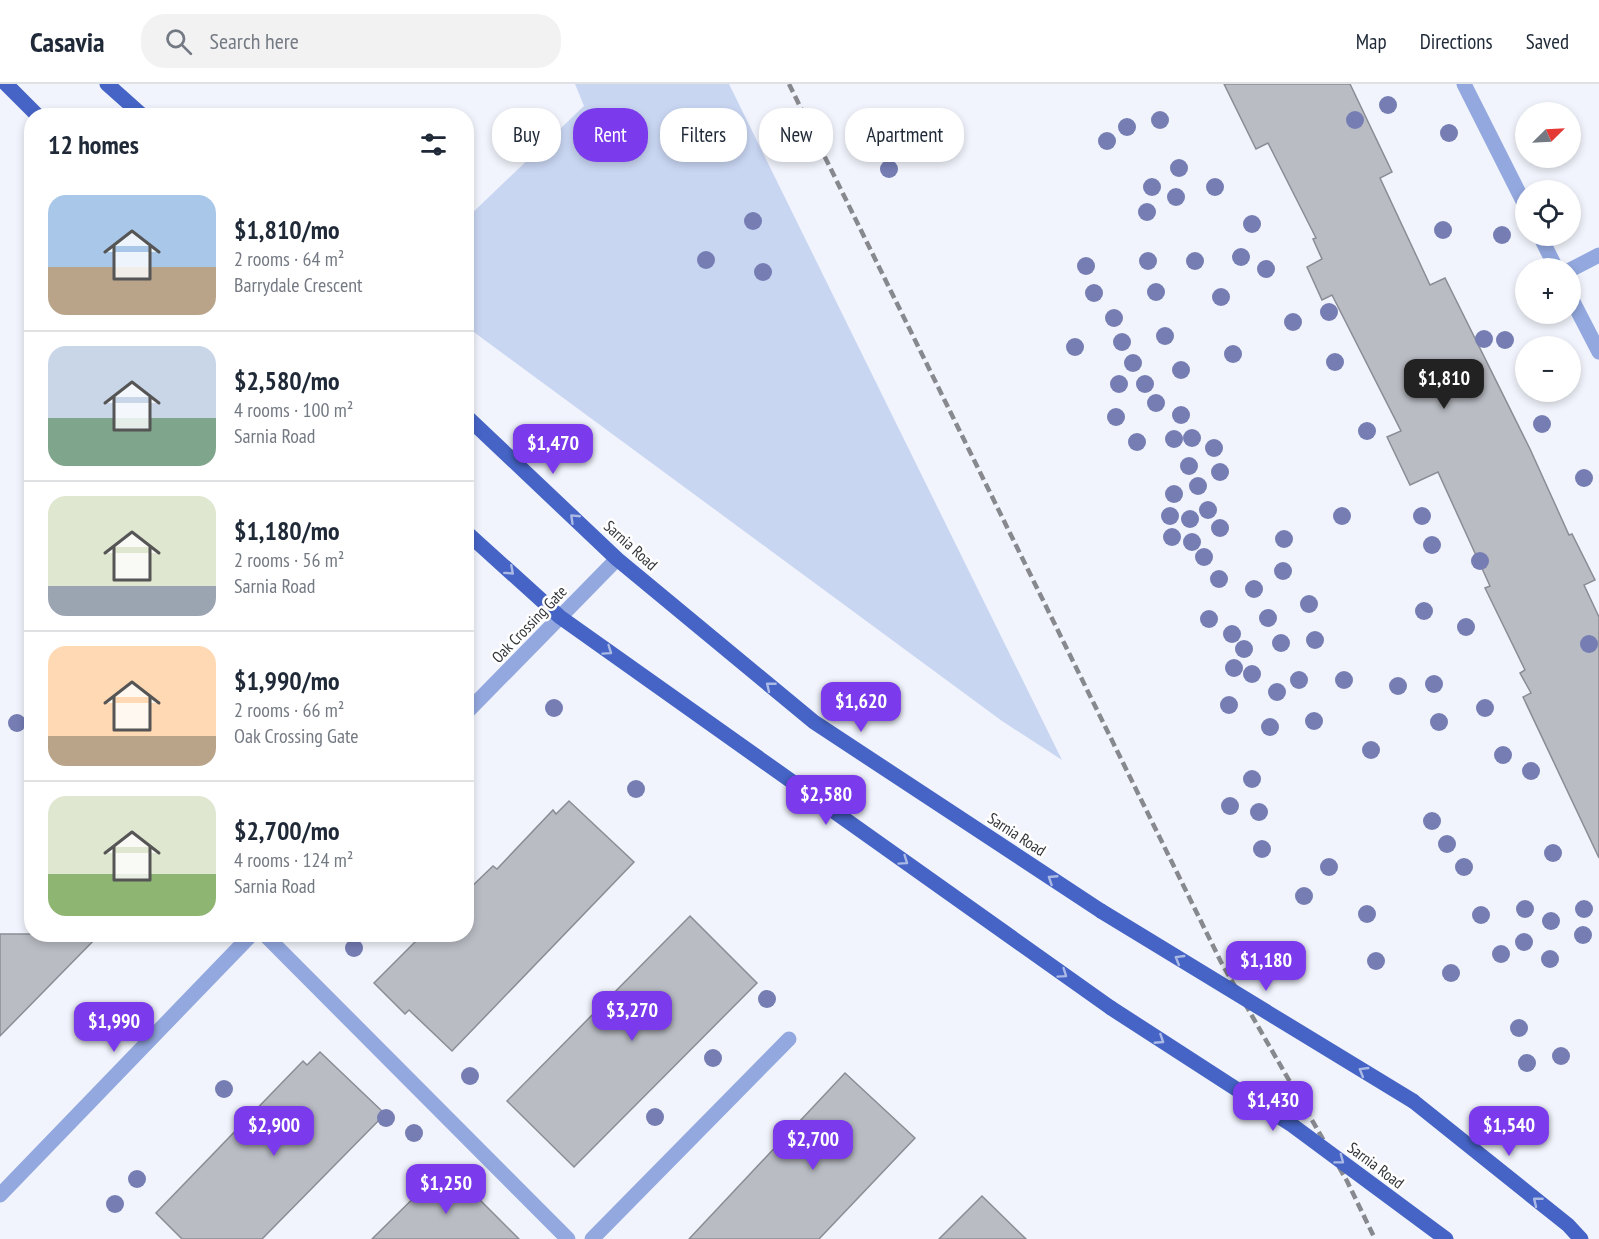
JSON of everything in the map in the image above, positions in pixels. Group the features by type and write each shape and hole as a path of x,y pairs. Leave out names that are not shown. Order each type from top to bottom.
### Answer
{"main road":[{"path":"6,84 30,108"},
{"path":"107,84 134,108"},
{"name":"Sarnia Road","path":"474,424 616,559 814,722 1101,911 1413,1101 1568,1225 1581,1239"},
{"name":"Sarnia Road","path":"474,539 560,617 1111,1008 1292,1125 1446,1239"}],"street":[{"path":"1464,84 1515,185"},
{"path":"1581,264 1599,255"},
{"path":"1581,317 1599,352"},
{"name":"Oak Crossing Gate","path":"474,705 616,559"},
{"path":"0,1195 244,942"},
{"path":"272,942 568,1239"},
{"path":"592,1239 789,1039"}],"shaded area":[{"path":"575,84 729,84 741,108 660,108 660,162 747,162 747,121 759,145 759,162 767,162 1062,760 1002,721 474,332 474,211 526,162 561,162 561,128 573,117 573,162 648,162 648,108 582,108 584,106"}],"building":[{"path":"1224,84 1350,84 1392,172 1380,178 1430,285 1445,278 1530,449 1569,535 1572,534 1595,580 1584,585 1599,617 1599,858 1523,697 1531,693 1520,673 1525,670 1485,588 1490,586 1438,472 1410,485 1387,437 1401,431 1332,295 1322,300 1307,267 1322,259 1313,239 1316,238 1268,143 1256,149"},
{"path":"569,801 634,862 452,1051 409,1010 405,1014 374,983 415,942 474,942 474,884 493,866 497,869 553,810 556,814"},
{"path":"690,916 757,983 574,1167 507,1101"},
{"path":"0,934 24,934 24,942 92,942 0,1036"},
{"path":"320,1052 385,1114 262,1239 182,1239 156,1213 303,1061 307,1065"},
{"path":"845,1073 915,1138 819,1239 689,1239"},
{"path":"446,1166 519,1239 372,1239"},
{"path":"982,1196 1026,1239 939,1239"}],"railway":[{"path":"789,84 1221,962 1347,1181 1375,1239"}]}
